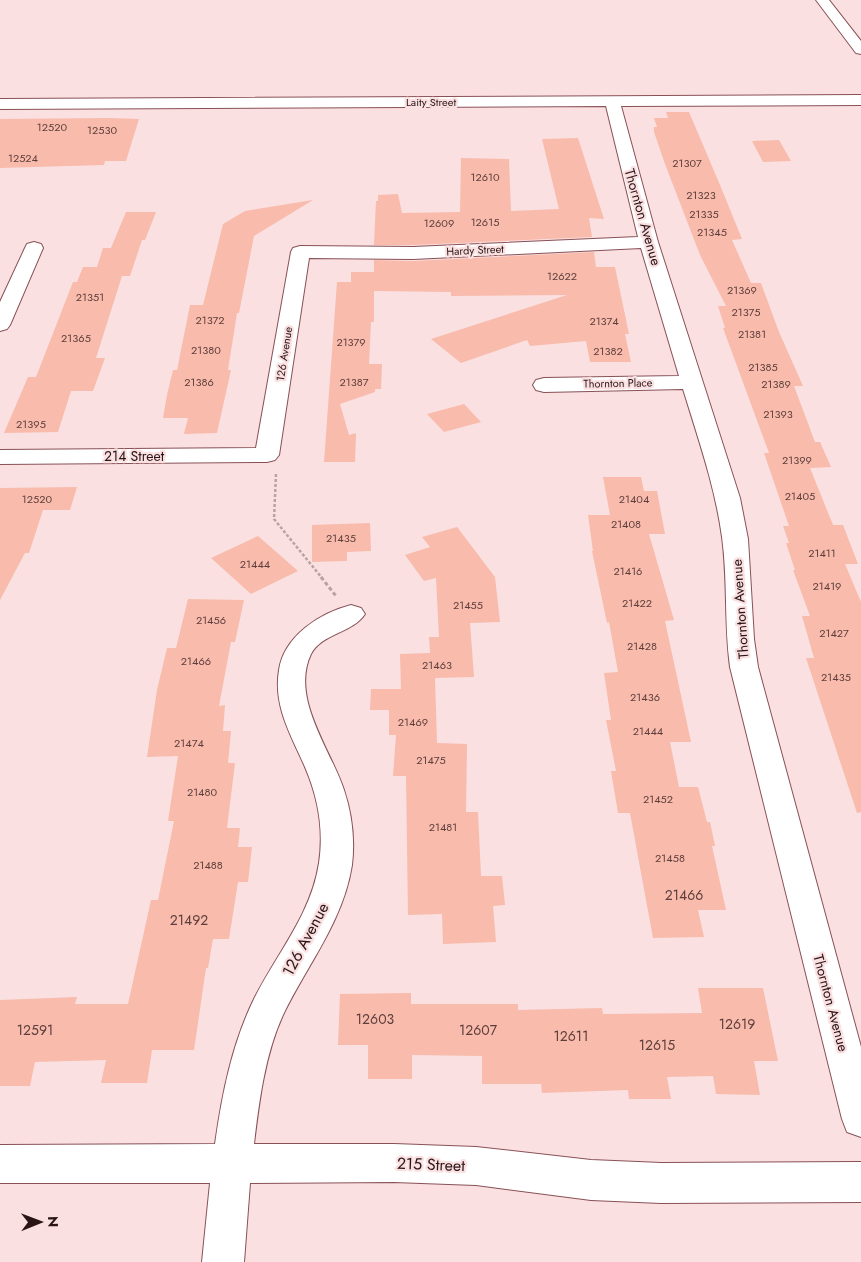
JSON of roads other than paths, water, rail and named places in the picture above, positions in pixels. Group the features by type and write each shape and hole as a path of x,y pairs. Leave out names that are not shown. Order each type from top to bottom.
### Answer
{"street":[{"path":"822,0 861,50"},
{"name":"Laity Street","path":"0,104 861,100"},
{"name":"Thornton Avenue","path":"612,101 649,242 724,481 732,519 737,560 740,639 744,667 861,1119"},
{"name":"Hardy Street","path":"300,252 413,253 649,242"},
{"path":"1,320 34,248"},
{"name":"126 Avenue","path":"267,455 300,252"},
{"name":"Thornton Place","path":"544,385 692,382"},
{"name":"214 Street","path":"0,457 267,455"},
{"name":"126 Avenue","path":"223,1262 241,1091 249,1058 274,996 322,913 328,894 336,851 335,817 329,790 298,722 291,686 295,659 306,641 351,614"},
{"name":"215 Street","path":"0,1164 412,1163 476,1166 591,1180 661,1184 861,1182"}]}
